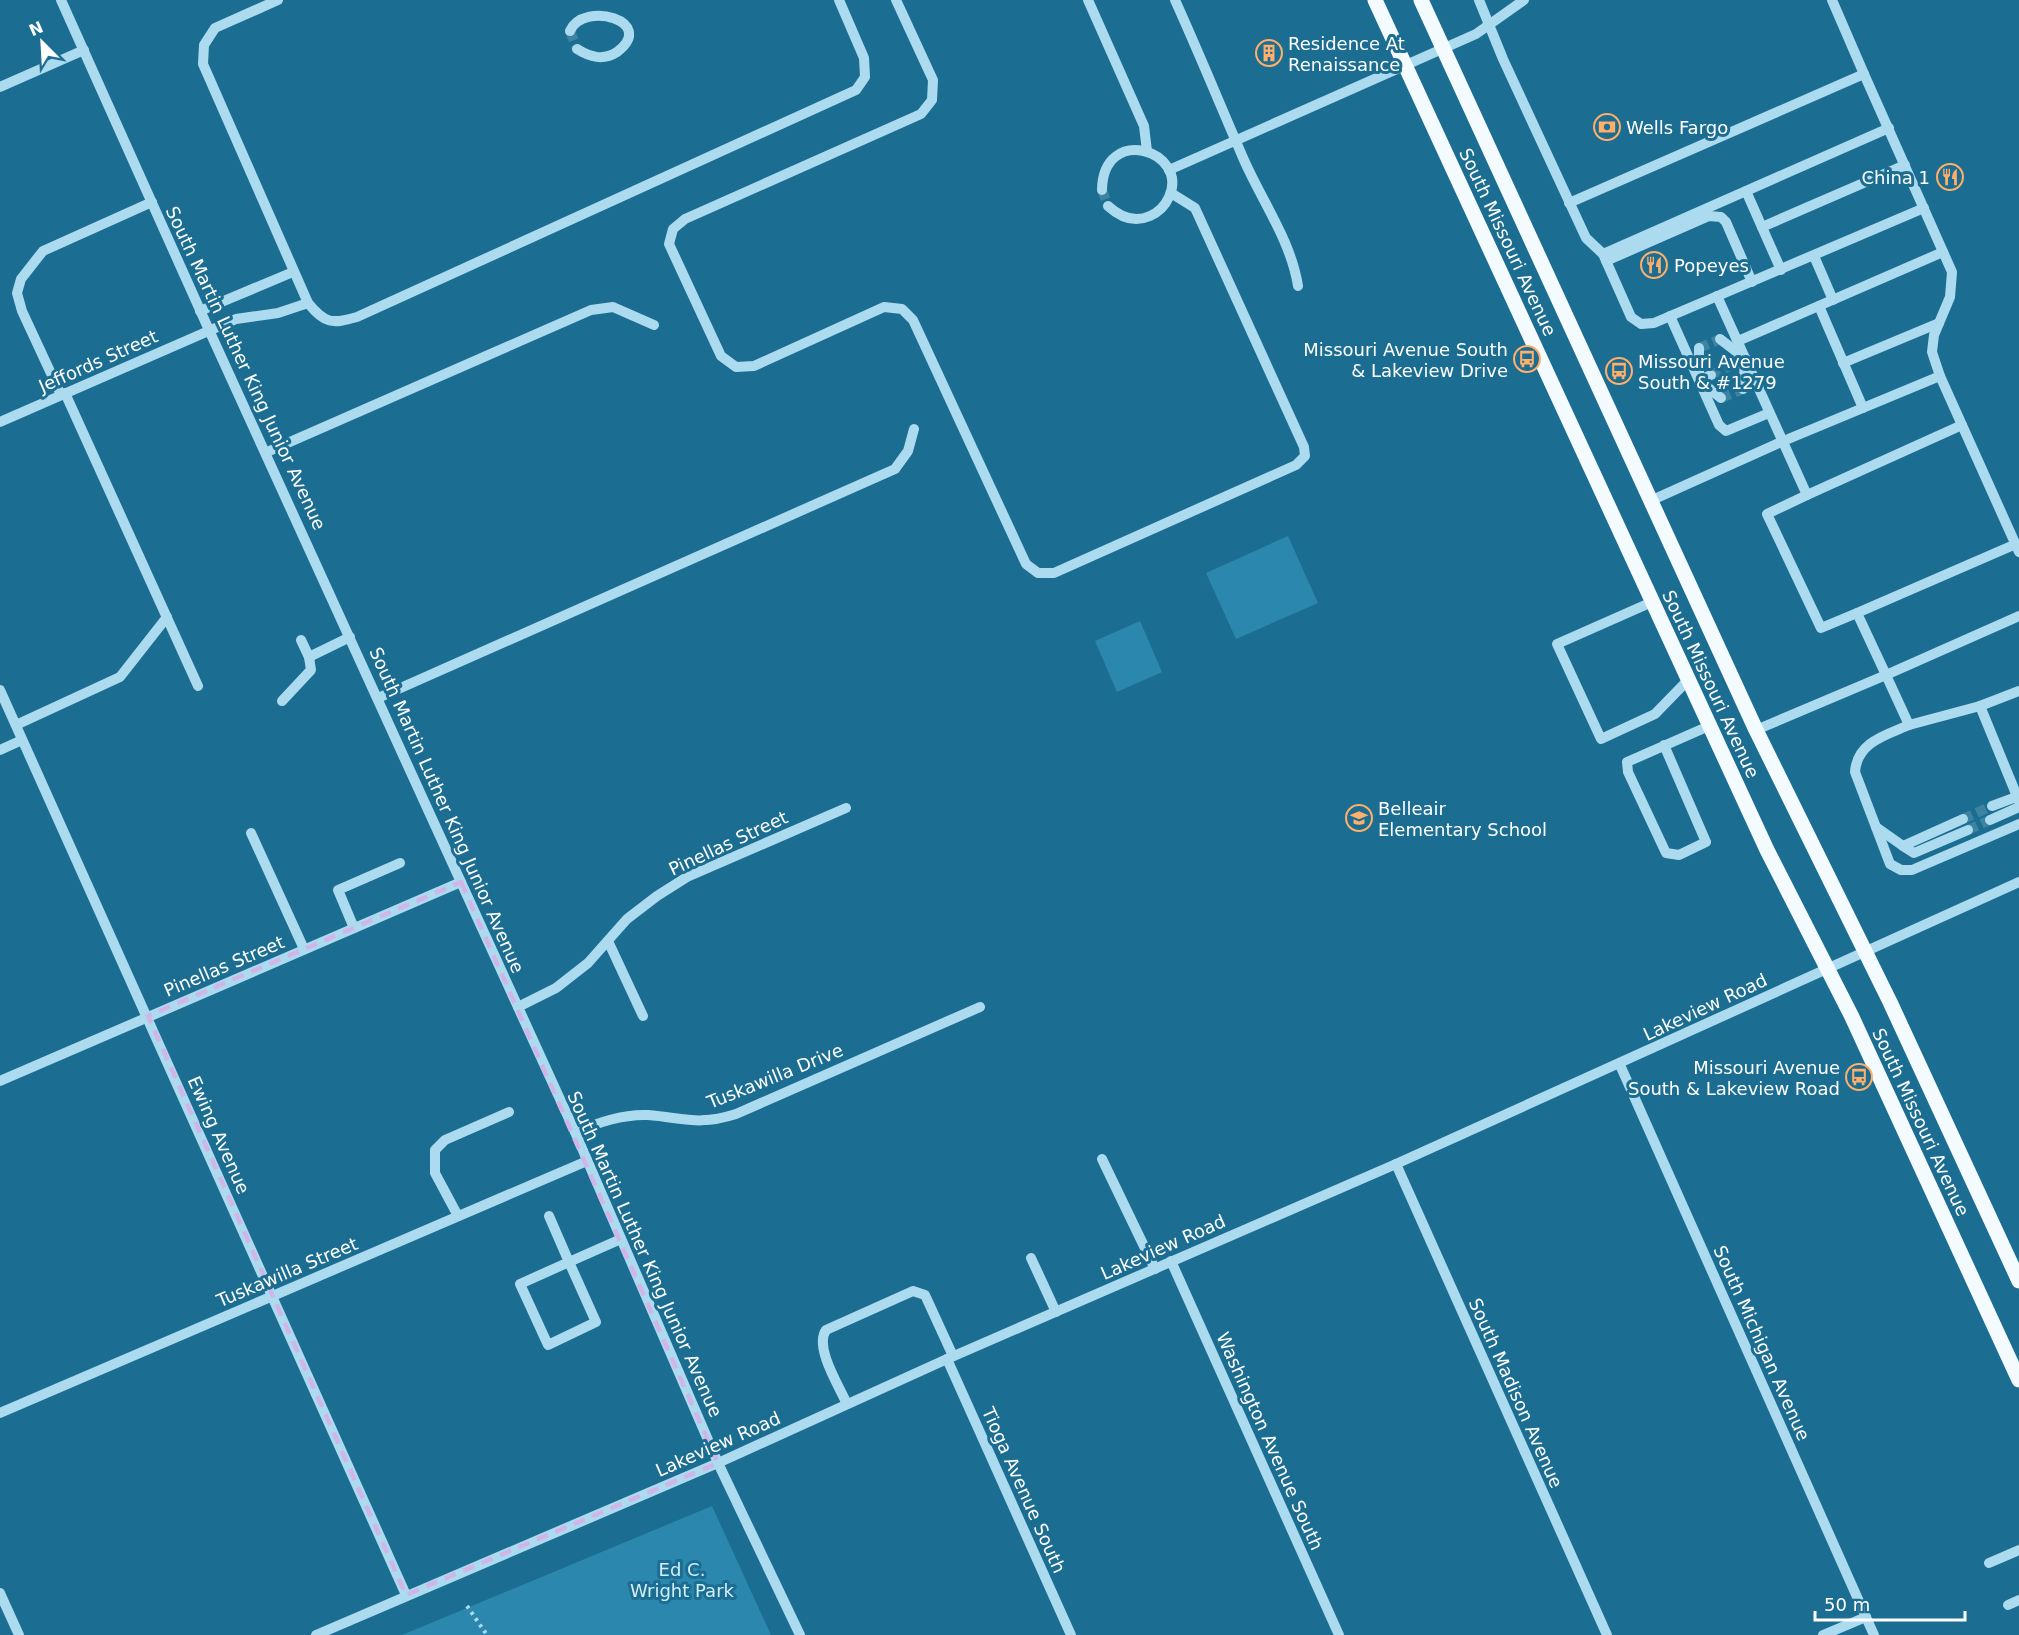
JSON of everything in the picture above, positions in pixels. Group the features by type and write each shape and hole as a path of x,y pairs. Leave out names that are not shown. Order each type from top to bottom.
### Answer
{"main road":[{"name":"South Missouri Avenue","path":"1375,0 1709,726 1767,850 1827,969 2019,1380"},
{"name":"South Missouri Avenue","path":"1421,0 1756,730 1865,951 2019,1281"}],"street":[{"name":"South Martin Luther King Junior Avenue","path":"61,0 200,311 267,453 575,1132 718,1463 800,1635"},
{"path":"278,0 215,28 204,45 203,64 308,303 319,317 336,323 357,317 856,90 866,77 864,58 839,0"},
{"path":"896,0 933,80 932,100 921,114 685,219 673,229 669,244 721,356 736,367 754,366 884,307 902,309 913,320 1026,564 1038,573 1054,573 1296,465 1305,456 1304,447 1196,208 1171,193"},
{"path":"1088,0 1144,126 1147,151"},
{"path":"1175,0 1294,264 1298,286"},
{"path":"1479,0 1490,22 1503,59 1586,238 1604,257 1631,317 1641,324 1654,323 1924,208"},
{"path":"1169,170 1476,34 1524,0"},
{"path":"1832,0 1952,272 1950,297 1934,335 1932,352 1940,376 1962,425 2017,548 1821,628 1767,514 1962,425"},
{"path":"570,31 576,13 582,6"},
{"path":"577,49 595,57 604,57 620,49 628,32 625,14 618,7"},
{"path":"0,87 84,50"},
{"path":"1569,203 1864,74"},
{"path":"1604,257 1746,190 1889,128"},
{"path":"1102,190 1106,167 1114,158 1136,149 1156,155 1169,170 1171,193 1166,204 1147,218 1135,220 1119,216 1108,206"},
{"path":"1762,227 1905,165"},
{"path":"1746,190 1780,270"},
{"path":"152,202 43,251 21,279 17,293 22,311 63,394 198,686"},
{"path":"1604,257 1709,216 1721,217 1726,222 1752,282"},
{"path":"1737,341 1943,252"},
{"path":"1814,256 1833,300"},
{"path":"200,311 293,272"},
{"path":"1717,296 1781,442 1807,495"},
{"name":"Jeffords Street","path":"0,422 236,319 278,313 308,303"},
{"path":"1819,306 1863,408"},
{"path":"267,453 591,310 613,308 654,325"},
{"path":"1670,316 1719,425 1726,430 1769,413"},
{"path":"1843,363 1939,323"},
{"path":"1720,339 1746,359"},
{"path":"1698,380 1699,348"},
{"path":"1732,365 1746,359"},
{"path":"1743,389 1746,359"},
{"path":"1698,380 1711,375"},
{"path":"1650,501 1781,442 1940,376"},
{"path":"1698,380 1721,398"},
{"path":"378,698 896,470 908,451 914,429"},
{"path":"1652,602 1557,644 1601,739 1655,714 1688,680"},
{"path":"1857,613 1910,725"},
{"path":"1756,730 2019,616"},
{"path":"15,725 120,677 167,617"},
{"path":"309,657 350,637"},
{"path":"282,701 311,670 309,657 301,640"},
{"name":"Ewing Avenue","path":"0,690 406,1595"},
{"path":"2019,691 1980,706 1910,725 1877,738 1866,746 1856,760 1855,772 1890,864 1901,870 1912,870 2019,824"},
{"path":"1980,706 2018,800"},
{"path":"1664,745 1706,842 1679,855 1666,853 1628,772 1627,762 1664,745 1709,726"},
{"path":"0,750 22,740"},
{"path":"1992,806 2018,800"},
{"path":"1990,820 2018,800"},
{"name":"Pinellas Street","path":"518,1007 556,988 588,963 627,919 687,877 846,808"},
{"path":"1903,846 1963,819"},
{"path":"1876,827 1914,853 1968,830"},
{"path":"251,833 304,950"},
{"path":"354,928 338,890 400,863"},
{"name":"Pinellas Street","path":"0,1082 461,882"},
{"name":"Lakeview Road","path":"316,1635 340,1630 406,1595 718,1463 950,1358 1620,1065 2019,882"},
{"path":"608,941 643,1016"},
{"name":"Tuskawilla Drive","path":"575,1132 608,1119 647,1115 686,1121 720,1119 980,1007"},
{"name":"South Michigan Avenue","path":"1620,1065 1874,1635"},
{"path":"458,1216 435,1173 435,1150 445,1140 509,1112"},
{"path":"1102,1159 1155,1269"},
{"name":"Tuskawilla Street","path":"0,1413 587,1161"},
{"name":"South Madison Avenue","path":"1396,1164 1607,1635"},
{"path":"549,1216 569,1262 596,1322 548,1345 520,1284 569,1262 621,1239"},
{"path":"1031,1258 1056,1312"},
{"name":"Washington Avenue South","path":"1171,1261 1339,1635"},
{"name":"Tioga Avenue South","path":"847,1404 822,1348 821,1337 826,1330 913,1291 925,1295 950,1358 1071,1635"},
{"path":"1989,1563 2019,1550"},
{"path":"0,1593 19,1635"},
{"path":"1824,1635 1866,1617"}],"path":[{"path":"467,1606 487,1635"}],"highlighted area":[{"path":"461,882 718,1463 406,1595 148,1016"}],"green space":[{"path":"1288,536 1318,603 1236,639 1206,573"},
{"path":"1140,621 1162,672 1117,692 1095,641"},
{"name":"Ed C. Wright Park","path":"712,1506 771,1635 402,1635"}],"tunnel":[{"path":"570,31 577,49"},
{"path":"1102,190 1108,206"},
{"path":"1699,348 1720,339"},
{"path":"1711,375 1732,365"},
{"path":"1721,398 1743,389"},
{"path":"1963,819 1992,806"},
{"path":"1968,830 1990,820"}],"place":[{"name":"Residence At Renaissance","path":"1269,53"},
{"name":"Wells Fargo","path":"1607,127"},
{"name":"China 1","path":"1950,177"},
{"name":"Popeyes","path":"1654,265"},
{"name":"Missouri Avenue South & Lakeview Drive","path":"1527,359"},
{"name":"Missouri Avenue South & #1279","path":"1619,371"},
{"name":"Belleair Elementary School","path":"1359,818"},
{"name":"Missouri Avenue South & Lakeview Road","path":"1859,1077"}]}
